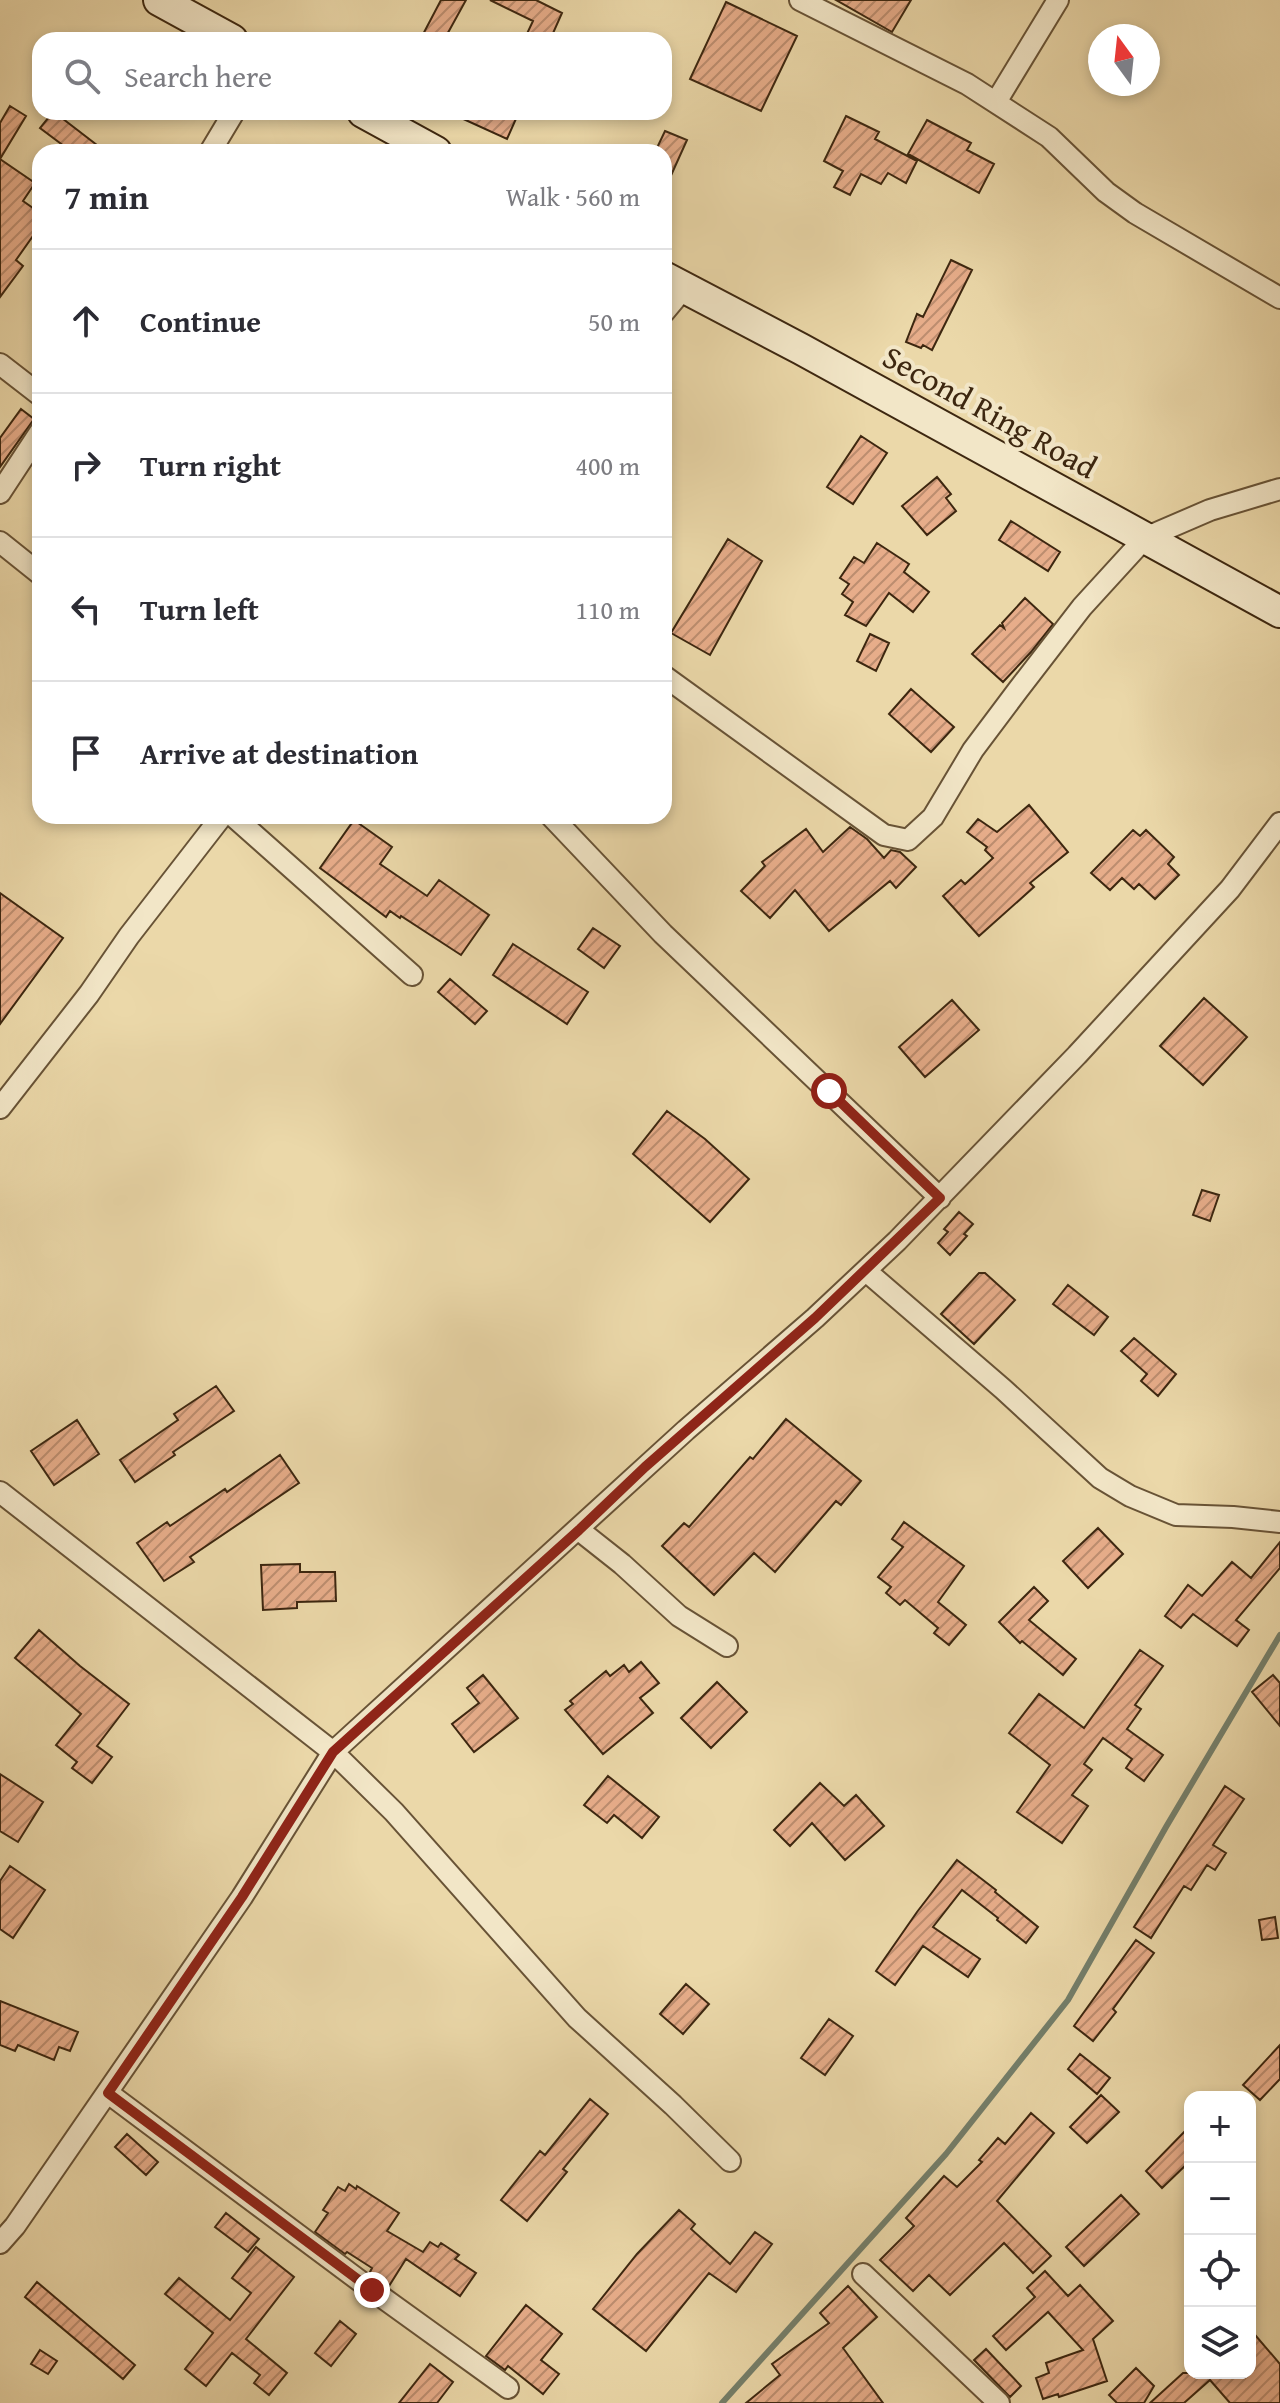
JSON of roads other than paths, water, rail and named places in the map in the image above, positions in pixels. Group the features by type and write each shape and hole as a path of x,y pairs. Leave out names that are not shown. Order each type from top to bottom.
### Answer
{"street":[{"path":"159,0 217,32"},
{"path":"800,0 967,84 996,102 1049,137 1106,192 1135,213 1280,298"},
{"path":"996,102 1058,0"},
{"path":"215,144 229,120"},
{"path":"378,120 421,144"},
{"name":"Second Ring Road","path":"674,282 1280,612"},
{"path":"0,364 32,389"},
{"path":"0,493 32,444"},
{"path":"672,682 884,835 908,840 933,817 973,750 1082,607 1145,538 1210,510 1280,489"},
{"path":"0,542 32,568"},
{"path":"0,2243 15,2226 242,1897 333,1752 645,1467 866,1271 1077,1055 1230,889 1280,823"},
{"path":"0,1108 216,824"},
{"path":"242,824 412,975"},
{"path":"559,824 663,934 940,1198"},
{"path":"866,1271 1100,1478 1130,1496 1176,1515 1280,1522"},
{"path":"0,1492 333,1752 394,1812 577,2018 730,2161"},
{"path":"579,1530 679,1616 727,1646"},
{"path":"108,2093 508,2388"},
{"path":"863,2274 999,2403"}],"waterway":[{"path":"722,2403 946,2154 1068,2000 1280,1635"}]}
